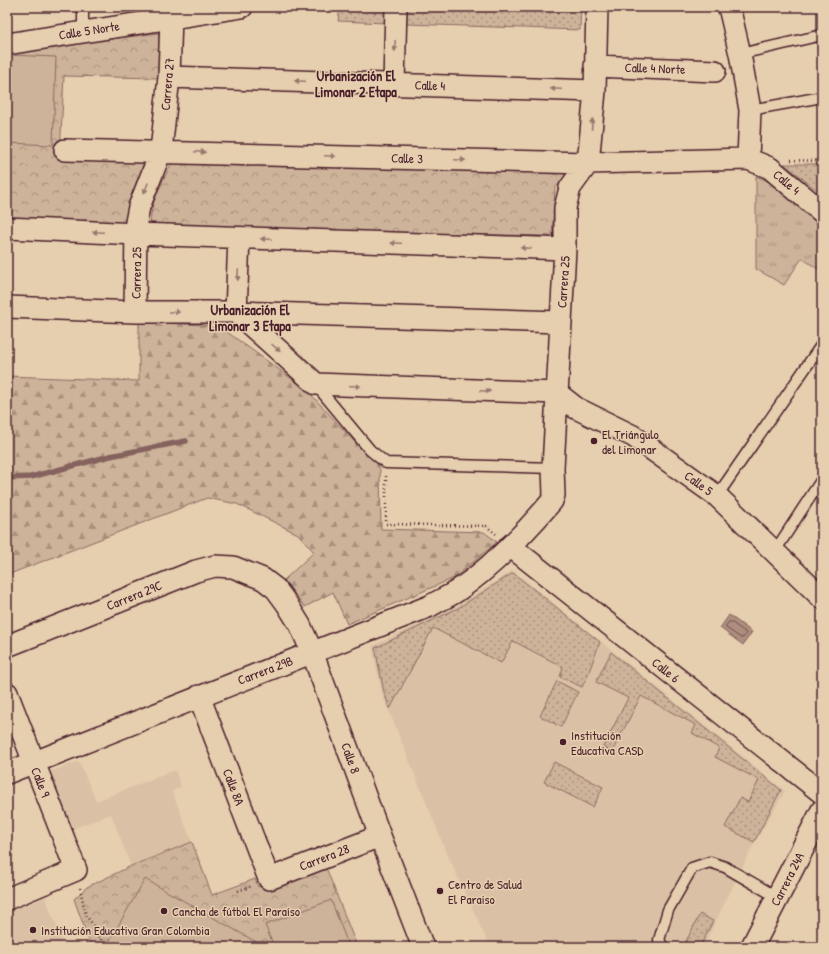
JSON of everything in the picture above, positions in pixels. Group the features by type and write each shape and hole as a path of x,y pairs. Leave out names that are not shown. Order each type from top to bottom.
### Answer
{"street":[{"name":"Calle 5 Norte","path":"7,44 83,31 165,14 242,7"},
{"path":"394,84 396,7"},
{"path":"588,163 595,91 597,7"},
{"path":"729,7 740,54 750,110 748,159"},
{"name":"Carrera 27","path":"136,234 138,207 161,151 169,76 165,14"},
{"name":"Calle 4 Norte","path":"595,66 715,70"},
{"name":"Calle 4","path":"169,76 595,91"},
{"name":"Calle 3","path":"65,150 161,151 588,163 748,159"},
{"name":"Calle 4","path":"748,159 770,168 822,212"},
{"name":"Carrera 25","path":"510,546 527,530 552,501 554,495 553,468 565,249 565,208 570,188 588,163"},
{"path":"7,228 239,238 565,249"},
{"name":"Carrera 25","path":"135,312 136,234"},
{"path":"236,312 239,238"},
{"path":"7,307 135,312 236,312 560,322"},
{"path":"236,312 316,384 557,394"},
{"name":"Calle 5","path":"557,394 576,408 633,436 717,496 822,598"},
{"name":"Carrera 29B","path":"7,773 430,606 456,592 510,546"},
{"name":"Calle 6","path":"510,546 822,793"},
{"name":"Carrera 29C","path":"7,646 196,571 215,566 233,567 263,579"},
{"name":"Calle 8","path":"263,579 276,589 287,604 300,625 312,652 423,947"},
{"name":"Calle 9","path":"7,693 76,870"},
{"name":"Calle 8A","path":"199,696 269,879"},
{"name":"Carrera 24A","path":"752,947 822,811"},
{"name":"Carrera 28","path":"269,879 380,836"},
{"path":"7,899 76,870"}],"lane":[{"path":"83,7 83,31"},
{"path":"740,54 822,35"},
{"path":"750,110 822,97"},
{"path":"717,496 822,344"},
{"path":"316,384 370,450 386,463 553,468"},
{"path":"775,551 822,479"},
{"path":"663,947 659,940 668,910 692,868 710,862 725,867 777,897"}],"path":[{"path":"770,168 780,160 822,161"},
{"path":"386,463 386,524 486,526 510,546"},
{"path":"76,870 86,916 100,932 97,936 100,939 98,947"}],"shaded area":[{"name":"Institución Educativa CASD","path":"513,570 785,791 754,844 703,947 490,947 445,849 382,694 372,646 457,606"},
{"path":"79,761 96,801 175,770 181,787 172,791 192,842 131,866 111,814 72,829 50,772"},
{"name":"Institución Educativa Gran Colombia","path":"45,897 65,947 7,947 7,912"}],"green space":[{"path":"340,7 387,7 386,23 338,21"},
{"path":"407,7 581,7 580,30 407,24"},
{"path":"159,33 158,78 64,76 60,154 152,158 131,199 127,227 7,220 7,52"},
{"path":"9,55 56,57 53,145 7,143"},
{"path":"174,158 571,173 555,188 552,236 151,228 150,219 154,201"},
{"path":"784,164 822,164 822,194"},
{"path":"756,176 770,182 822,224 822,272 802,258 784,285 756,269"},
{"path":"139,322 205,325 227,332 306,389 364,452 375,460 380,470 381,529 484,532 497,542 454,578 347,624 333,592 305,607 284,580 314,552 298,534 237,504 207,498 7,575 7,376 139,381"},
{"path":"513,573 600,642 582,687 560,677 563,667 513,641 501,663 433,628 390,709 384,692 375,648 458,608"},
{"path":"611,652 781,790 754,842 725,827 740,798 748,802 759,780 715,757 719,748 692,733 696,725 641,696 612,752 603,747 628,698 596,682"},
{"path":"557,681 578,692 561,727 540,716"},
{"path":"554,762 603,787 593,807 544,782"},
{"path":"192,842 212,895 255,879 258,887 325,865 357,947 83,947 90,943 74,899 87,887 131,866"},
{"name":"Cancha de fútbol El Paraíso","path":"145,879 258,943 256,947 106,947"},
{"path":"331,900 349,947 274,947 265,925"},
{"path":"700,914 713,921 700,947 683,947"}],"water":[{"path":"729,615 752,632 743,645 720,628"}],"waterway":[{"path":"7,478 31,477 110,456 186,441"}],"place":[{"name":"El Triángulo del Limonar","path":"594,441"},
{"name":"Institución Educativa CASD","path":"563,742"},
{"name":"Centro de Salud El Paraiso","path":"440,891"},
{"name":"Cancha de fútbol El Paraíso","path":"164,911"},
{"name":"Institución Educativa Gran Colombia","path":"33,930"}],"district":[{"name":"Urbanización El Limonar 2 Etapa","path":"356,84"},
{"name":"Urbanización El Limonar 3 Etapa","path":"250,318"}]}
